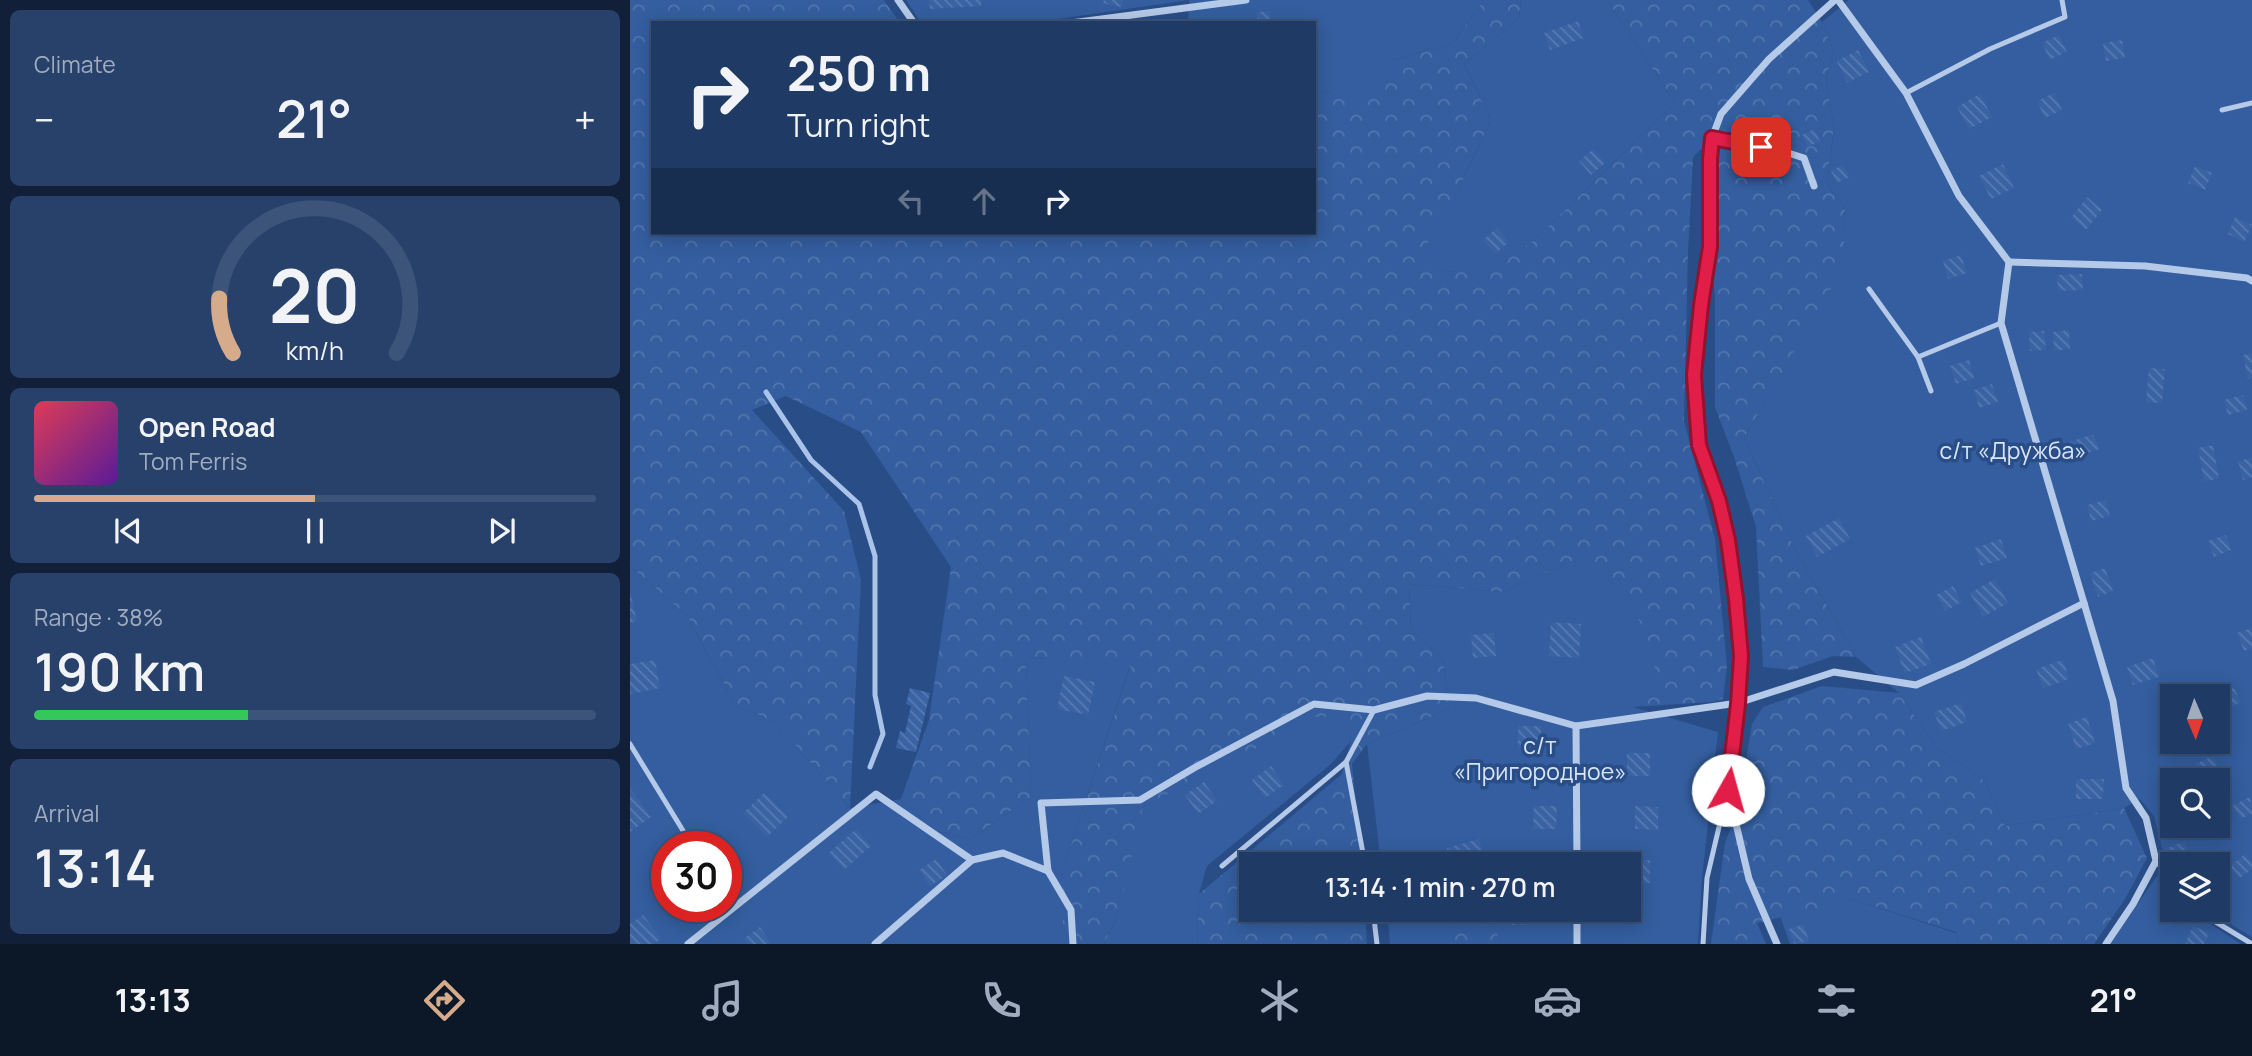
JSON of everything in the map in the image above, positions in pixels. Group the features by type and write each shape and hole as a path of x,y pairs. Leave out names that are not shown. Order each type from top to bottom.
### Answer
{"street":[{"path":"898,0 913,21"},
{"path":"1085,21 1246,0"},
{"path":"1777,944 1749,879 1728,790 1741,656 1728,540 1719,501 1699,445 1694,375 1710,247 1712,138 1721,114 1769,59 1837,0 1906,93 1959,196 2010,262 2001,323 2113,701 2126,788 2146,818 2156,861 2133,904 2106,944"},
{"path":"1712,138 1804,158 1814,186"},
{"path":"2010,262 2145,266 2247,278 2252,281"},
{"path":"1073,944 1071,910 1048,871 1041,803 1140,800 1314,704 1374,710 1427,696 1476,698 1576,726 1738,704 1834,672 1916,685 1964,664 2084,603"},
{"path":"1576,726 1577,852"},
{"path":"742,902 876,794 972,860"},
{"path":"875,944 972,860 1003,853 1048,871"},
{"path":"688,944 716,922"},
{"path":"1577,922 1577,944"}],"lane":[{"path":"1906,93 1990,49 2065,17 2062,0"},
{"path":"2222,110 2252,103"},
{"path":"1869,289 1919,357 1931,391"},
{"path":"1919,357 2001,323"},
{"path":"1222,866 1346,762 1374,710"},
{"path":"630,744 683,831"},
{"path":"1346,762 1363,852"},
{"path":"1703,944 1707,878 1728,790"},
{"path":"2156,861 2160,866"},
{"path":"1374,922 1377,944"},
{"path":"2216,922 2252,944"}],"green space":[{"path":"630,0 884,0 899,21 651,21 651,235 1316,235 1316,89 1331,93 1389,61 1452,44 1484,0 1521,0 1519,18 1464,64 1491,120 1459,188 1443,272 1497,267 1535,239 1675,103 1607,0 1808,0 1822,22 1834,51 1826,78 1834,128 1827,184 1845,208 1844,268 1744,438 1795,549 1856,657 1833,656 1793,670 1763,667 1756,527 1715,407 1715,298 1703,147 1693,157 1684,421 1715,539 1727,666 1723,699 1632,707 1575,560 1503,592 1409,584 1411,630 1443,659 1449,707 1367,744 1352,764 1360,852 1249,852 1342,774 1351,741 1348,716 1118,915 1104,944 1063,944 1063,869 1130,667 1026,657 1031,797 970,839 934,830 901,799 929,720 951,567 861,432 786,396 752,410 844,511 861,580 850,808 775,722 736,706 687,616 630,566"},
{"path":"906,0 1189,0 1045,21 919,20"},
{"path":"1189,0 1484,0 1452,44 1389,61 1380,96 1316,89 1316,21 1188,21"},
{"path":"1521,0 1607,0 1675,103 1535,239 1497,268 1443,272 1421,255 1459,188 1491,120 1464,64 1519,18"},
{"name":"с/т «Дружба»","path":"1849,0 2252,0 2252,937 2227,922 2230,922 2230,852 2163,852 2154,816 2140,799 2124,808 2005,826 1985,781 1936,747 1899,693 1856,657 1795,549 1744,438 1843,268 1845,208 1827,184 1834,128 1826,78 1834,51 1822,22"},
{"name":"с/т «Пригородное»","path":"1575,560 1618,586 1643,627 1658,681 1633,707 1718,732 1702,878 1698,944 1502,944 1492,922 1641,922 1641,852 1380,852 1367,744 1449,707 1443,659 1411,630 1409,584 1503,592"},
{"path":"630,566 687,616 736,706 775,722 850,808 901,799 934,830 970,839 1031,797 1026,657 1130,666 1063,869 1063,944 630,944"},
{"path":"1822,686 1899,693 1936,747 1985,781 2005,826 2124,808 2147,858 2125,899 2094,944 1959,944 1956,932 1854,900 1757,923 1766,944 1711,944 1725,843 1738,810 1752,724 1763,707"},
{"path":"1349,716 1351,741 1331,764 1207,866 1199,894 1197,944 1104,944 1118,915 1143,807 1316,717"},
{"path":"1239,860 1239,922 1366,922 1367,944 1197,944 1199,894"},
{"path":"2157,876 2160,879 2160,922 2207,922 2241,944 2110,944"},
{"path":"1854,900 1956,933 1959,944 1790,944 1780,916"},
{"path":"1388,922 1455,922 1453,944 1390,944"},
{"path":"1455,922 1492,922 1502,944 1453,944"}],"building":[{"path":"929,0 981,0 981,6 930,9"},
{"path":"1104,0 1123,0 1121,7 1103,3"},
{"path":"1270,11 1271,21 1258,21 1257,12"},
{"path":"1578,21 1584,38 1550,50 1544,33"},
{"path":"2059,35 2067,52 2050,60 2042,43"},
{"path":"2122,40 2125,58 2106,61 2103,43"},
{"path":"1858,50 1869,72 1847,83 1837,61"},
{"path":"2054,93 2062,110 2045,118 2037,101"},
{"path":"1980,94 1992,117 1969,129 1957,107"},
{"path":"1814,129 1820,141 1808,147 1802,135"},
{"path":"1593,149 1605,163 1591,175 1579,161"},
{"path":"2003,164 2014,188 1991,199 1979,176"},
{"path":"1843,165 1849,177 1837,183 1831,171"},
{"path":"2195,166 2212,173 2205,190 2188,183"},
{"path":"2087,197 2102,210 2086,230 2071,218"},
{"path":"2235,217 2252,225 2244,242 2228,234"},
{"path":"1497,228 1509,242 1495,254 1483,240"},
{"path":"1961,255 1967,273 1948,279 1943,261"},
{"path":"2082,274 2083,290 2058,291 2057,275"},
{"path":"2069,330 2070,349 2054,351 2053,332"},
{"path":"2044,331 2046,350 2030,351 2029,332"},
{"path":"2252,353 2252,378 2248,379 2243,355"},
{"path":"1969,360 1974,378 1956,384 1950,366"},
{"path":"2149,368 2165,369 2162,403 2146,402"},
{"path":"1992,384 1998,402 1979,408 1974,390"},
{"path":"2243,395 2247,410 2228,415 2224,400"},
{"path":"2093,434 2099,449 2075,458 2070,442"},
{"path":"2213,445 2219,479 2204,481 2198,448"},
{"path":"2252,458 2252,477 2243,480 2238,461"},
{"path":"2106,500 2110,516 2091,521 2087,505"},
{"path":"1839,518 1850,539 1817,557 1806,536"},
{"path":"2226,535 2231,550 2214,557 2208,541"},
{"path":"2001,539 2007,558 1981,566 1975,548"},
{"path":"2105,568 2113,591 2098,597 2090,573"},
{"path":"1995,579 2008,603 1983,617 1970,593"},
{"path":"1953,586 1962,602 1945,611 1936,595"},
{"path":"630,592 637,621 630,623"},
{"path":"1551,622 1581,624 1579,658 1549,656"},
{"path":"2252,628 2252,648 2244,651 2237,633"},
{"path":"1494,633 1496,656 1473,658 1471,635"},
{"path":"1921,637 1931,664 1905,673 1895,647"},
{"path":"2153,658 2159,677 2133,685 2127,667"},
{"path":"655,660 660,688 630,694 630,664"},
{"path":"2063,660 2069,679 2043,688 2036,669"},
{"path":"1064,676 1095,682 1088,715 1057,709"},
{"path":"910,688 930,693 916,752 896,748 900,731 905,733 911,706 906,704"},
{"path":"2234,688 2241,702 2230,708 2230,690"},
{"path":"1961,703 1967,722 1941,731 1934,712"},
{"path":"2087,717 2095,743 2076,749 2068,723"},
{"path":"1518,726 1541,726 1541,749 1518,749"},
{"path":"1627,753 1650,753 1650,776 1627,776"},
{"path":"2213,756 2219,768 2197,768 2195,764"},
{"path":"1271,766 1284,785 1265,798 1252,780"},
{"path":"2076,779 2104,779 2103,799 2076,799"},
{"path":"1204,782 1217,801 1198,814 1185,795"},
{"path":"630,788 651,817 630,832"},
{"path":"764,793 788,817 767,837 743,813"},
{"path":"2250,797 2252,814 2240,819 2233,805"},
{"path":"1534,806 1557,806 1556,829 1533,829"},
{"path":"1635,806 1658,807 1658,830 1635,829"},
{"path":"856,829 871,846 844,870 829,853"},
{"path":"1479,839 1482,852 1448,852 1447,848"},
{"path":"2184,841 2189,852 2167,852 2166,849"},
{"path":"2245,854 2252,863 2252,869 2240,878 2230,866"},
{"path":"936,859 947,875 930,886 919,870"},
{"path":"1641,860 1650,860 1650,883 1641,883"},
{"path":"643,915 661,939 654,944 630,944 630,924"},
{"path":"1512,922 1530,922 1530,924 1512,925"},
{"path":"1804,924 1809,941 1794,944 1789,929"},
{"path":"2193,926 2209,933 2204,944 2185,944"},
{"path":"760,927 771,944 747,944 743,939"}],"waterway":[{"path":"766,392 811,460 859,504 875,556 875,695 883,734 870,767"}],"route":[{"path":"1728,790 1741,656 1728,540 1719,501 1699,445 1694,375 1710,247 1712,138 1761,147"}]}
